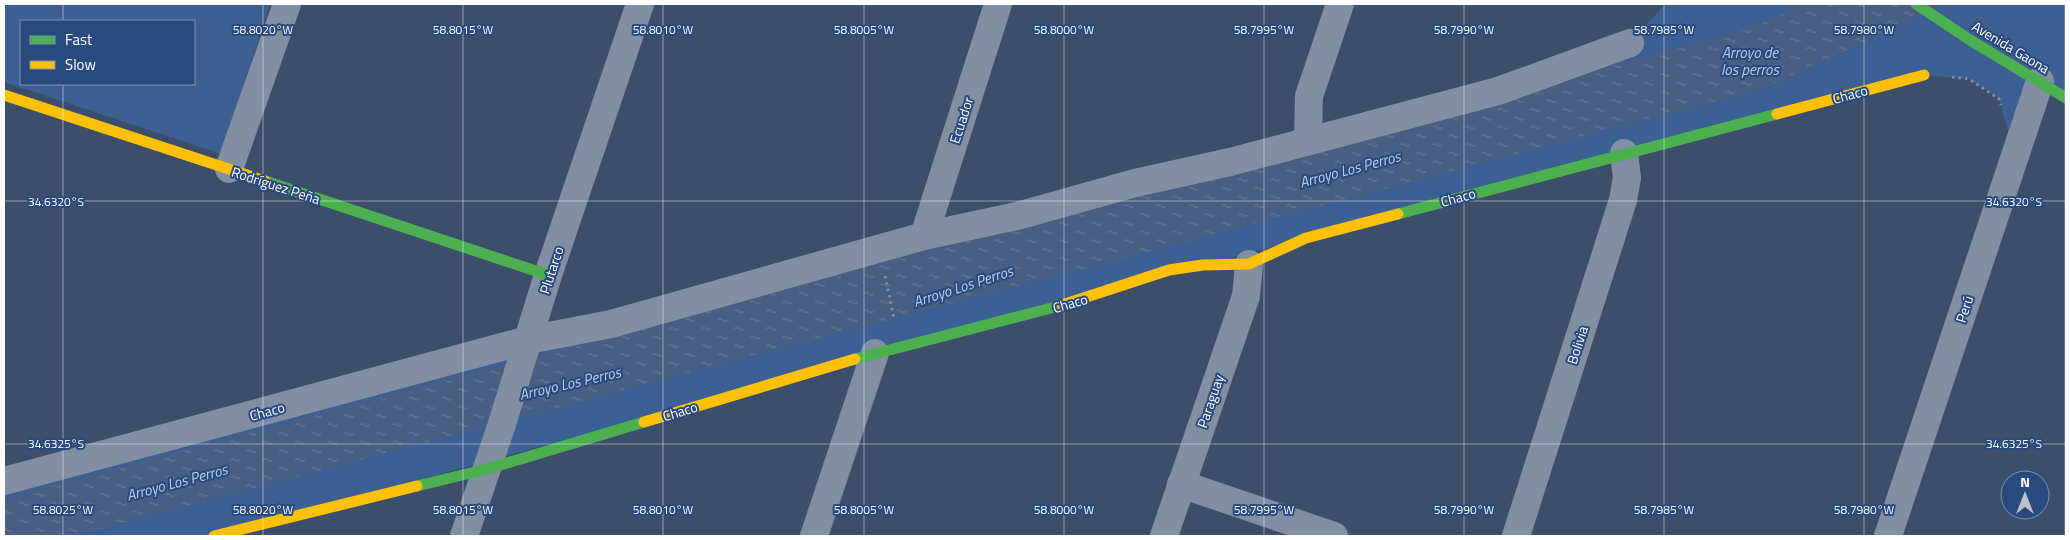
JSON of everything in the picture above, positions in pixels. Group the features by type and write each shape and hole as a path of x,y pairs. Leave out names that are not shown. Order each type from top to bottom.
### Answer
{"street":[{"path":"229,170 287,4"},
{"name":"Plutarco","path":"464,536 501,427 548,275 640,4"},
{"name":"Ecuador","path":"924,236 998,4"},
{"path":"1308,141 1309,96 1340,4"},
{"name":"Avenida Gaona","path":"1916,4 1970,40 2066,98"},
{"name":"Chaco","path":"4,481 525,352 611,324 924,236 1017,216 1135,183 1230,162 1498,90 1630,43"},
{"name":"Chaco","path":"214,536 487,469 875,352 1042,311 1097,295 1169,270 1203,265 1249,264 1306,238 1924,75"},
{"name":"Perú","path":"1888,536 2040,81"},
{"name":"Rodríguez Peña","path":"4,95 548,275"},
{"name":"Bolivia","path":"1516,536 1623,200 1627,178 1624,153"},
{"name":"Paraguay","path":"1164,536 1246,296 1249,264"},
{"path":"814,536 875,352"},
{"path":"1181,484 1334,536"}],"path":[{"path":"1924,75 1969,79 1999,99 2002,109"},
{"path":"890,294 894,323"}],"shaded area":[{"path":"4,4 270,4 221,154 4,82"},
{"path":"1665,4 2066,4 2066,98 2040,82 2015,157 1999,99 1969,79 1924,75 1203,265 214,536 4,536 4,481 1630,43"}],"water":[{"name":"Arroyo de los perros","path":"1807,4 1946,4 1763,89 72,536 4,536 4,499 1745,30"}],"traffic: fast":[{"path":"1916,4 1970,40 2066,98"},
{"path":"1398,214 1777,114"},
{"path":"265,181 548,275"},
{"path":"855,359 1059,306"},
{"path":"417,486 487,469 644,422"}],"traffic: slow":[{"path":"1777,114 1924,75"},
{"path":"4,95 265,181"},
{"path":"1059,306 1169,270 1203,265 1249,264 1306,238 1398,214"},
{"path":"644,422 855,359"},
{"path":"214,536 417,486"}],"water label":[{"name":"Arroyo Los Perros","path":"1350,169"},
{"name":"Arroyo Los Perros","path":"963,286"},
{"name":"Arroyo Los Perros","path":"570,383"},
{"name":"Arroyo Los Perros","path":"177,482"}]}
